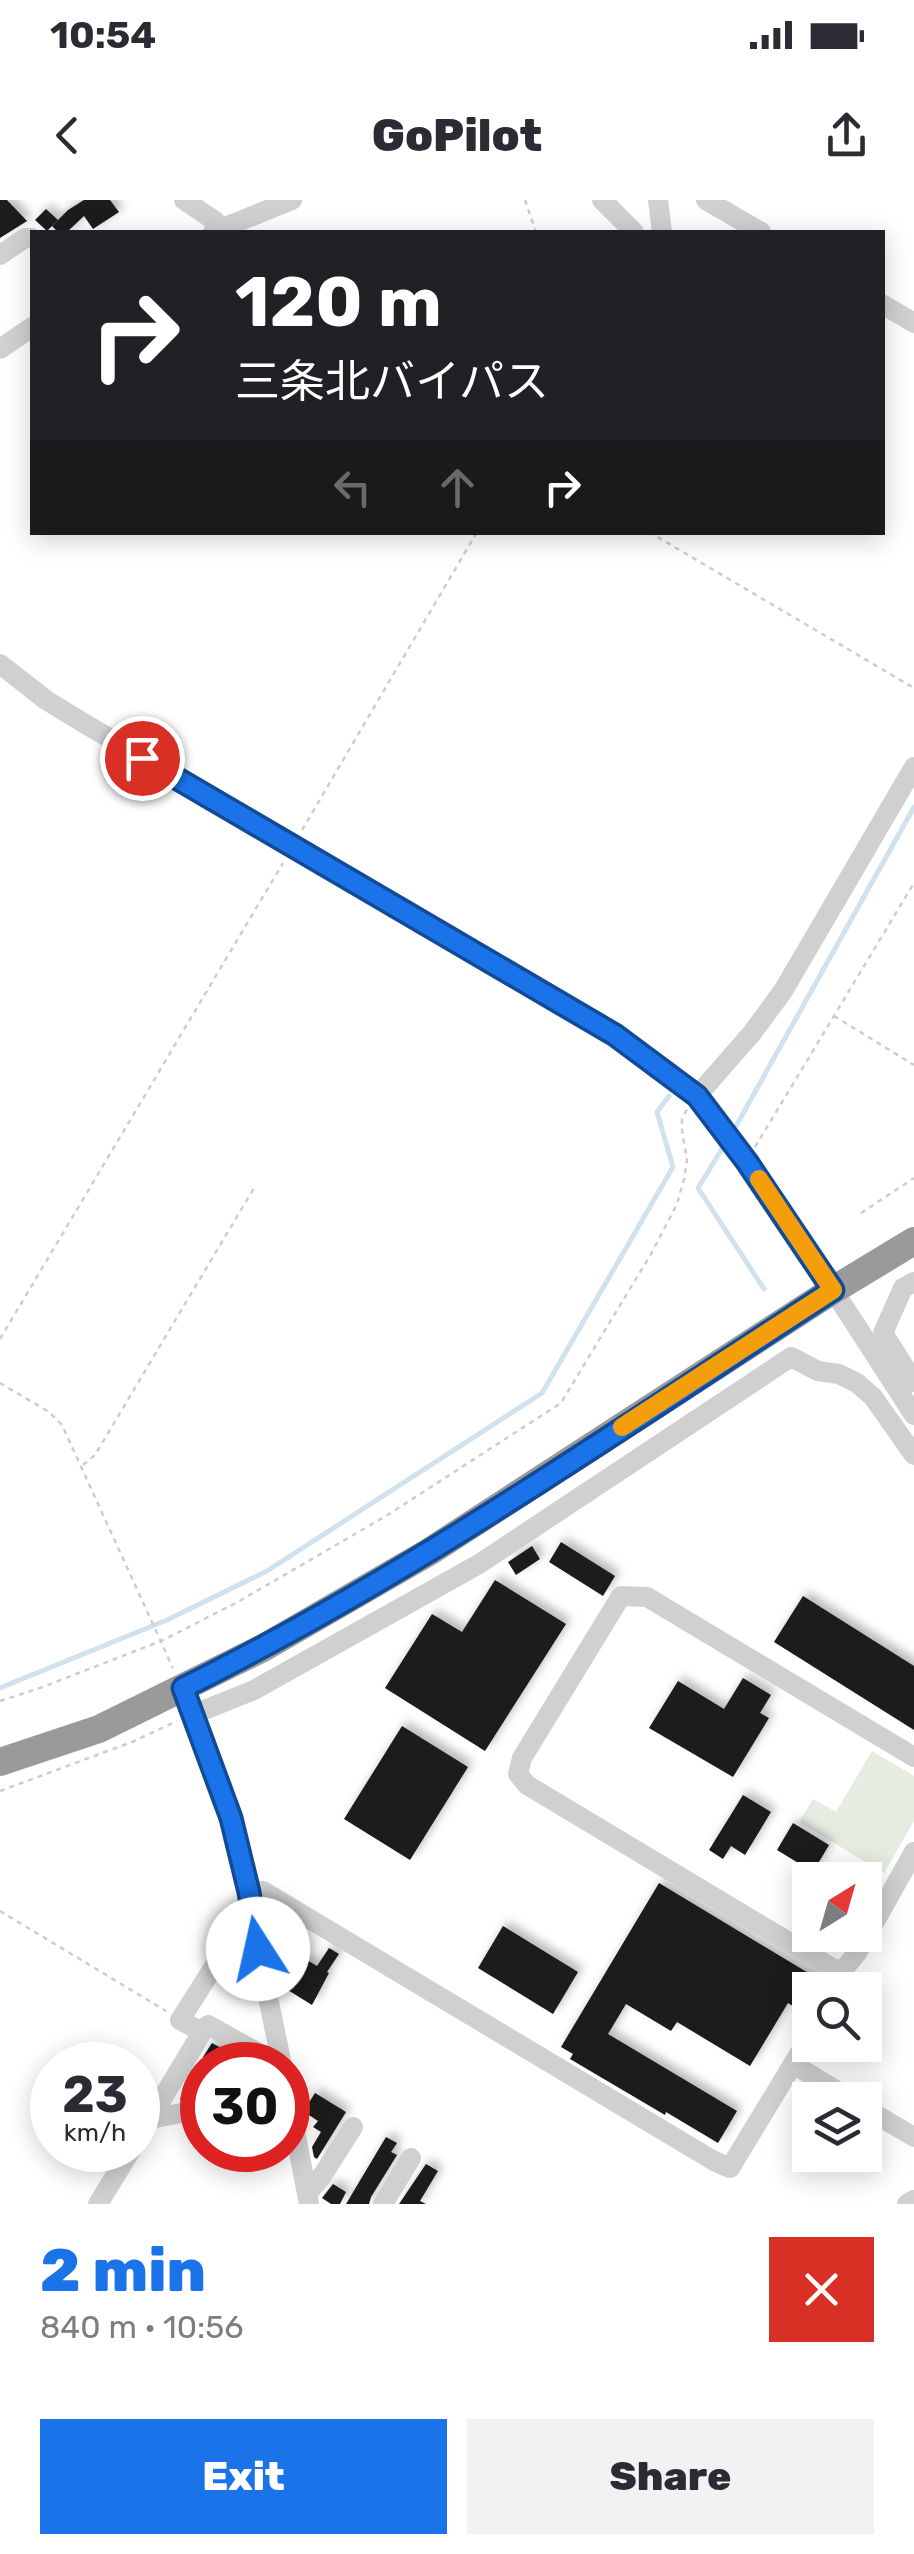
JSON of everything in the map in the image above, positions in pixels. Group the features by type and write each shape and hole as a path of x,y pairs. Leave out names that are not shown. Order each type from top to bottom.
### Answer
{"highway":[{"path":"0,1762 187,1701 263,1648 429,1552 833,1290 914,1242"}],"street":[{"path":"184,200 215,221 217,230 292,200"},
{"path":"602,200 632,230"},
{"path":"658,200 662,230"},
{"path":"706,200 758,230"},
{"path":"0,256 24,238 30,238"},
{"path":"885,306 914,323"},
{"path":"0,349 30,328"},
{"path":"0,664 58,707 632,1046 697,1096 747,1162 914,1416"},
{"path":"697,1096 784,990 914,767"},
{"path":"914,1282 903,1288 883,1334 914,1382"},
{"path":"277,2042 231,1818 187,1701 254,1690 480,1564 791,1358 858,1382 914,1455"},
{"path":"836,1972 527,1786 518,1774 522,1758 620,1596 648,1598 914,1757"},
{"path":"845,1972 914,1852"},
{"path":"202,2032 180,2020 250,1901 263,1892 730,2168 793,2064 822,2082"},
{"path":"160,2102 208,2025 239,2042"},
{"path":"882,2118 914,2137"},
{"path":"308,2199 353,2126"},
{"path":"383,2204 411,2158"},
{"path":"98,2204 118,2172"},
{"path":"303,2172 308,2199"},
{"path":"907,2204 914,2200"}],"path":[{"path":"525,200 535,230"},
{"path":"0,1339 475,535"},
{"path":"654,535 914,688"},
{"path":"747,1162 914,883"},
{"path":"834,1016 914,1065"},
{"path":"0,1701 160,1641 236,1603 386,1516 561,1403 651,1254 676,1204 687,1160 682,1120 697,1096"},
{"path":"861,1213 914,1178"},
{"path":"82,1466 95,1454 254,1188"},
{"path":"0,1383 49,1412 62,1425 187,1701 132,1742 0,1791"},
{"path":"0,1911 180,2020"}],"shaded area":[{"path":"872,1751 914,1776 914,1821 884,1873 882,1862 866,1862 799,1822 813,1799 836,1812"}],"building":[{"path":"0,200 7,200 27,221 0,238"},
{"path":"84,200 110,200 119,212 93,229 84,216 69,230 56,230 52,226"},
{"path":"46,209 58,220 46,230 35,220"},
{"path":"561,1542 615,1576 603,1596 549,1562"},
{"path":"532,1546 540,1559 516,1575 508,1562"},
{"path":"495,1580 566,1624 485,1751 385,1688 432,1614 462,1632"},
{"path":"803,1596 914,1666 914,1730 774,1642"},
{"path":"743,1678 771,1695 760,1713 769,1718 733,1777 649,1728 678,1681 724,1709"},
{"path":"402,1726 468,1767 410,1860 344,1819"},
{"path":"743,1795 771,1812 745,1855 731,1846 723,1859 709,1850"},
{"path":"793,1823 829,1845 819,1862 797,1862 777,1850"},
{"path":"659,1883 807,1972 792,1972 792,2005 788,2003 750,2066 677,2022 671,2031 626,2004 608,2034 737,2111 718,2143 570,2059 573,2054 561,2047"},
{"path":"503,1926 578,1972 553,2014 478,1968"},
{"path":"329,1948 339,1954 312,2005 283,1987 305,1959 317,1966"},
{"path":"315,2093 346,2112 317,2159 312,2147 321,2132 313,2127 318,2121 310,2116 310,2101"},
{"path":"386,2137 397,2143 391,2152 397,2155 369,2204 346,2204"},
{"path":"426,2164 438,2171 420,2201 426,2204 399,2204"},
{"path":"333,2184 346,2192 340,2204 322,2198"}],"waterway":[{"path":"731,1135 914,807"},
{"path":"0,1688 167,1620 267,1571 542,1393 673,1167 657,1112 669,1096"},
{"path":"725,1144 698,1188 764,1289"}],"slow traffic":[{"path":"622,1427 833,1290 759,1179"}],"route":[{"path":"142,758 615,1035 677,1080 697,1096 723,1130 833,1290 429,1552 263,1648 183,1688 231,1818 258,1949"}]}
